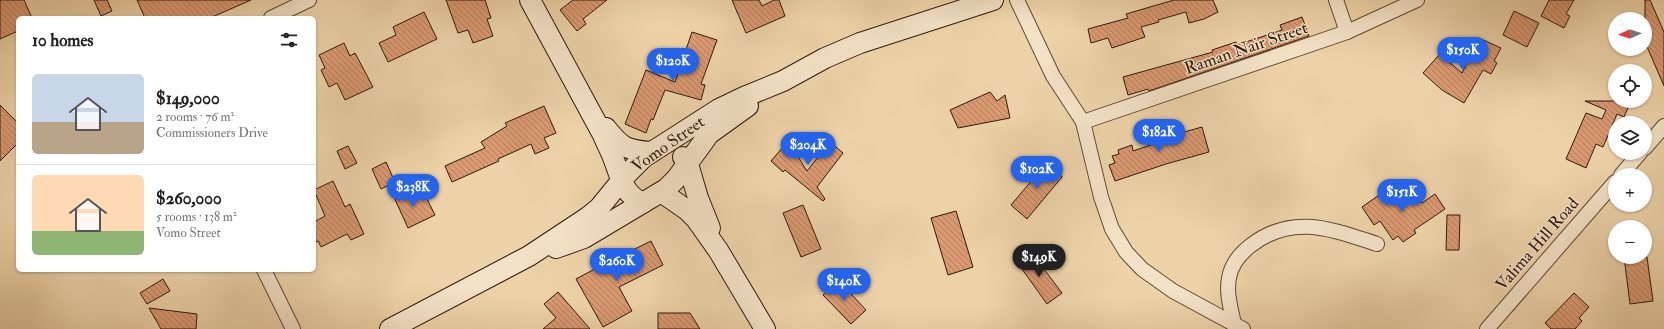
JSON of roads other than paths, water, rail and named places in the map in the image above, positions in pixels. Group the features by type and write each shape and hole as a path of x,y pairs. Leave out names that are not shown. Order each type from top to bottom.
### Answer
{"main road":[{"path":"530,0 586,103 612,155 621,180 631,196 643,203"},
{"name":"Vomo Street","path":"390,329 412,324 529,256 588,217 599,208 635,165 658,148 720,109 744,97 783,81 825,58 860,43 994,0"},
{"name":"Vomo Street","path":"529,256 561,247 584,238 661,192 677,178 709,134 783,81"},
{"path":"586,103 620,144 633,150 658,148 678,151 688,164 698,198 718,250"},
{"path":"661,192 687,210 718,250 765,329"}],"street":[{"path":"275,16 309,0"},
{"path":"1017,0 1053,76 1083,122 1101,197 1112,230 1126,252 1142,269 1172,291 1238,326"},
{"path":"1336,0 1347,32"},
{"name":"Raman Nair Street","path":"1083,122 1347,32 1417,0"},
{"path":"1652,140 1664,126"},
{"path":"1627,168 1634,160"},
{"name":"Valima Hill Road","path":"1487,329 1608,190"},
{"path":"1238,326 1228,293 1229,278 1233,265 1243,252 1256,241 1270,233 1295,226 1336,230 1377,244"},
{"path":"265,272 293,329"}]}
